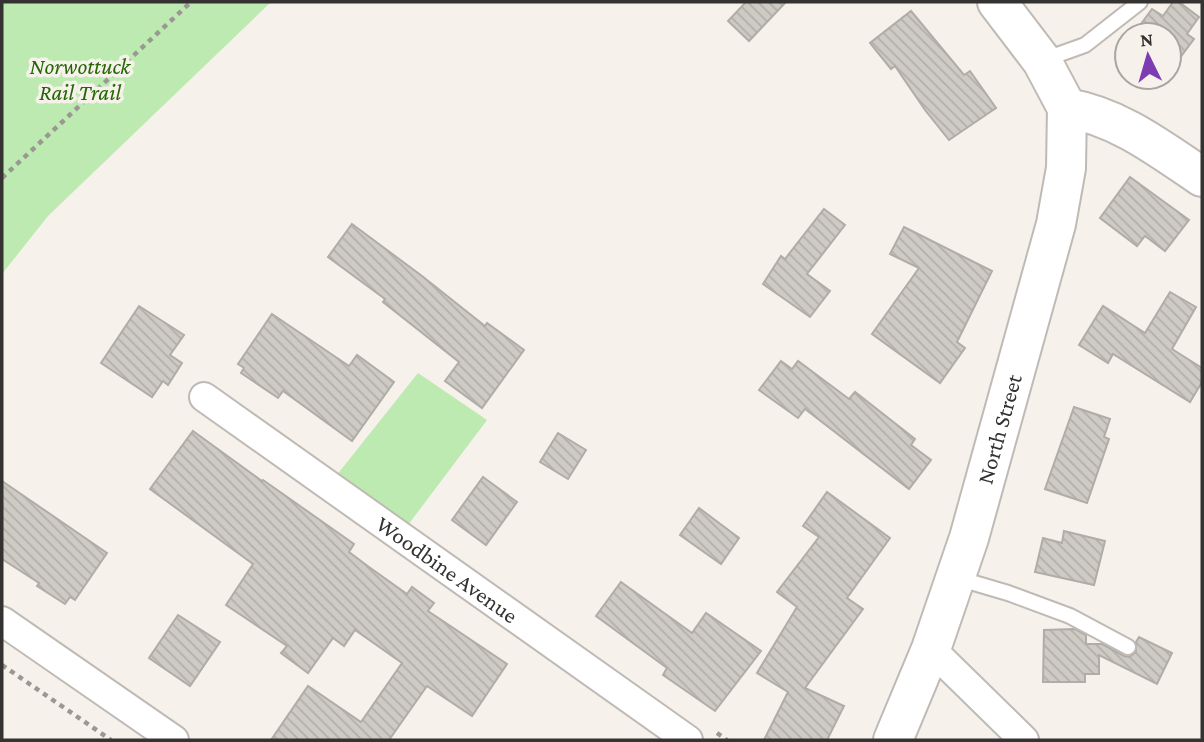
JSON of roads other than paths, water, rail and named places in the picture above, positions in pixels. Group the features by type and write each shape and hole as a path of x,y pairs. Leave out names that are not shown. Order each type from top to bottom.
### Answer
{"street":[{"path":"997,2 1042,61 1067,108 1090,112 1127,127 1202,177"},
{"name":"North Street","path":"893,740 931,649 969,538 1056,224 1066,168 1067,108"},
{"name":"Woodbine Avenue","path":"204,397 688,740"},
{"path":"2,621 174,740"},
{"path":"931,649 1024,740"}],"lane":[{"path":"1042,61 1085,45 1140,2"},
{"path":"955,578 1008,593 1070,616 1128,647"}],"park label":[{"name":"Norwottuck Rail Trail","path":"80,79"}]}
